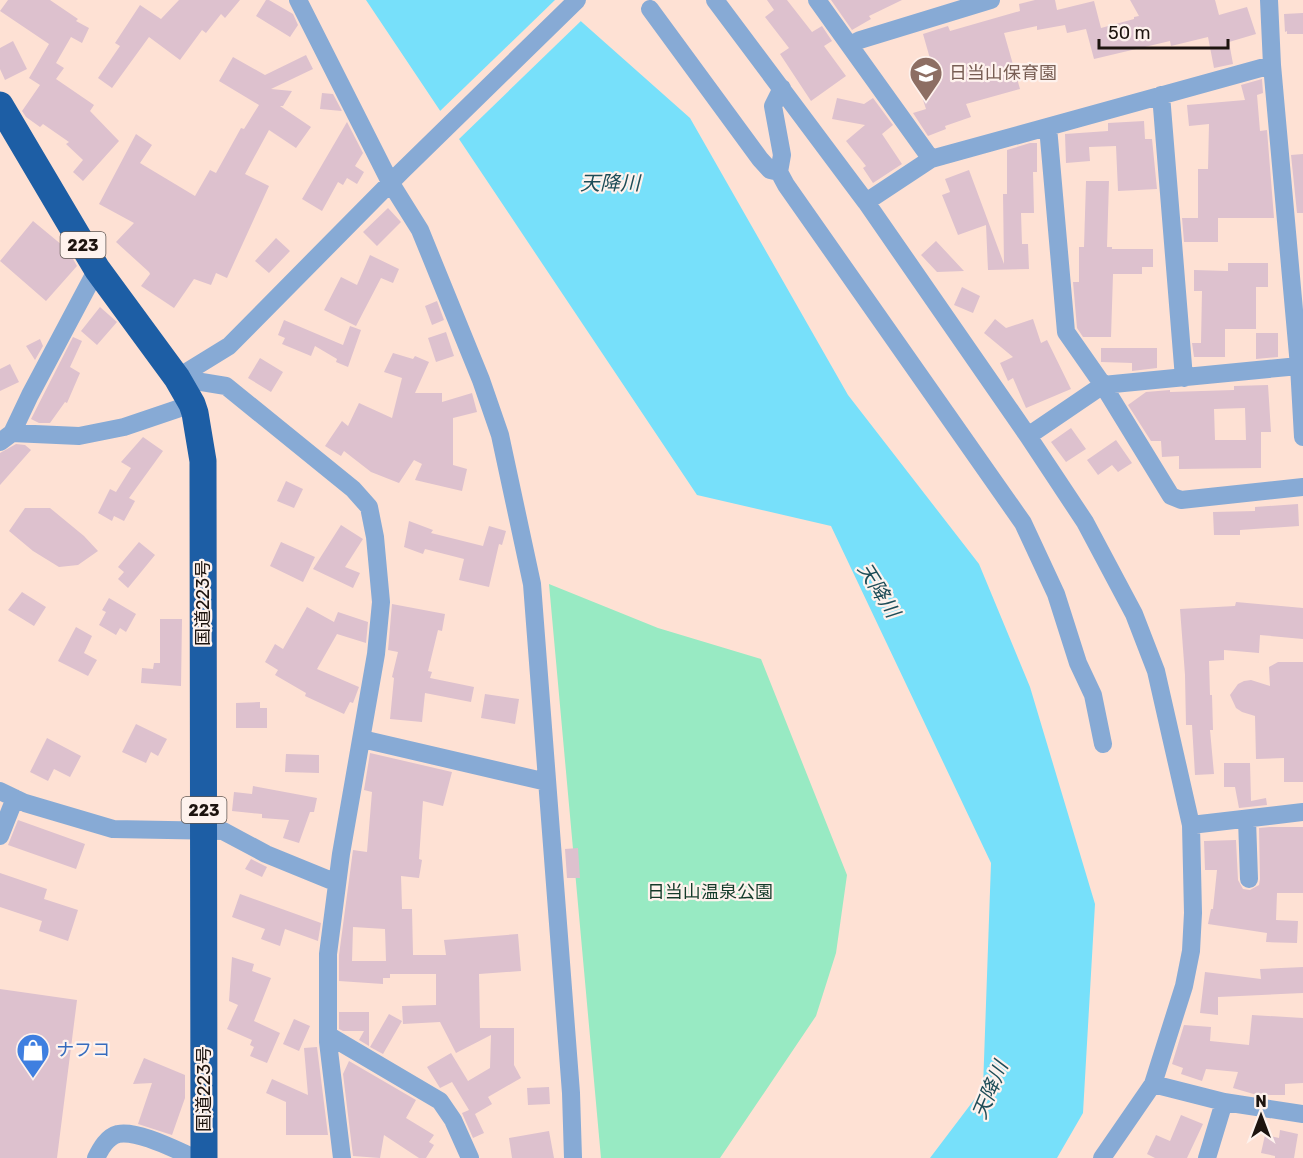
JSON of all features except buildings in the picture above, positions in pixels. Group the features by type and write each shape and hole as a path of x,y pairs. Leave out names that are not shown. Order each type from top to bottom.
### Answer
{"highway":[{"name":"国道223号","path":"0,105 97,269 177,378 195,413 202,461 204,1158"}],"street":[{"path":"298,0 396,177 481,380 500,435 532,584 571,1094 573,1158"},
{"path":"177,378 229,346 396,177 577,0"},
{"path":"716,0 866,202 1085,522 1134,614 1155,671 1191,825 1193,913 1191,951 1184,986 1153,1084 1102,1158"},
{"path":"817,0 931,159"},
{"path":"850,45 991,0"},
{"path":"1269,0 1272,65 1299,366 1303,437"},
{"path":"650,9 759,159 770,170 779,172"},
{"path":"866,202 931,159 1272,65"},
{"path":"782,88 773,106 782,155 779,172 1023,523 1056,594 1078,663 1093,695 1103,744"},
{"path":"1161,95 1184,378"},
{"path":"1048,128 1066,332 1103,385 1171,496 1181,500 1303,487"},
{"path":"6,437 97,269"},
{"path":"1028,436 1103,385 1299,366"},
{"path":"177,378 226,386 353,489 369,507 375,537 381,602 376,654 337,883 328,954 328,1035 342,1158"},
{"path":"6,437 79,436 123,427 192,404"},
{"path":"362,739 547,782"},
{"path":"0,836 8,794 26,803 114,829 223,831 266,854 337,883"},
{"path":"1191,825 1303,812"},
{"path":"1248,819 1249,879"},
{"path":"328,1035 440,1101 453,1120 470,1158"},
{"path":"1153,1084 1224,1102 1303,1114"},
{"path":"1207,1158 1224,1102"},
{"path":"96,1158 102,1146 116,1134 134,1134 195,1158"}],"green space":[{"name":"日当山温泉公園","path":"549,584 658,628 761,659 847,875 836,953 816,1016 720,1158 601,1158"}],"water":[{"name":"天降川","path":"366,0 557,0 690,118 848,395 979,564 1030,687 1095,904 1083,1113 1057,1158 930,1158 983,1088 991,863 831,526 697,495"}],"pier":[{"path":"555,0 562,0 583,19 457,141 438,113"}],"place":[{"name":"日当山保育園","path":"926,102"},
{"name":"ナフコ","path":"33,1079"}]}
